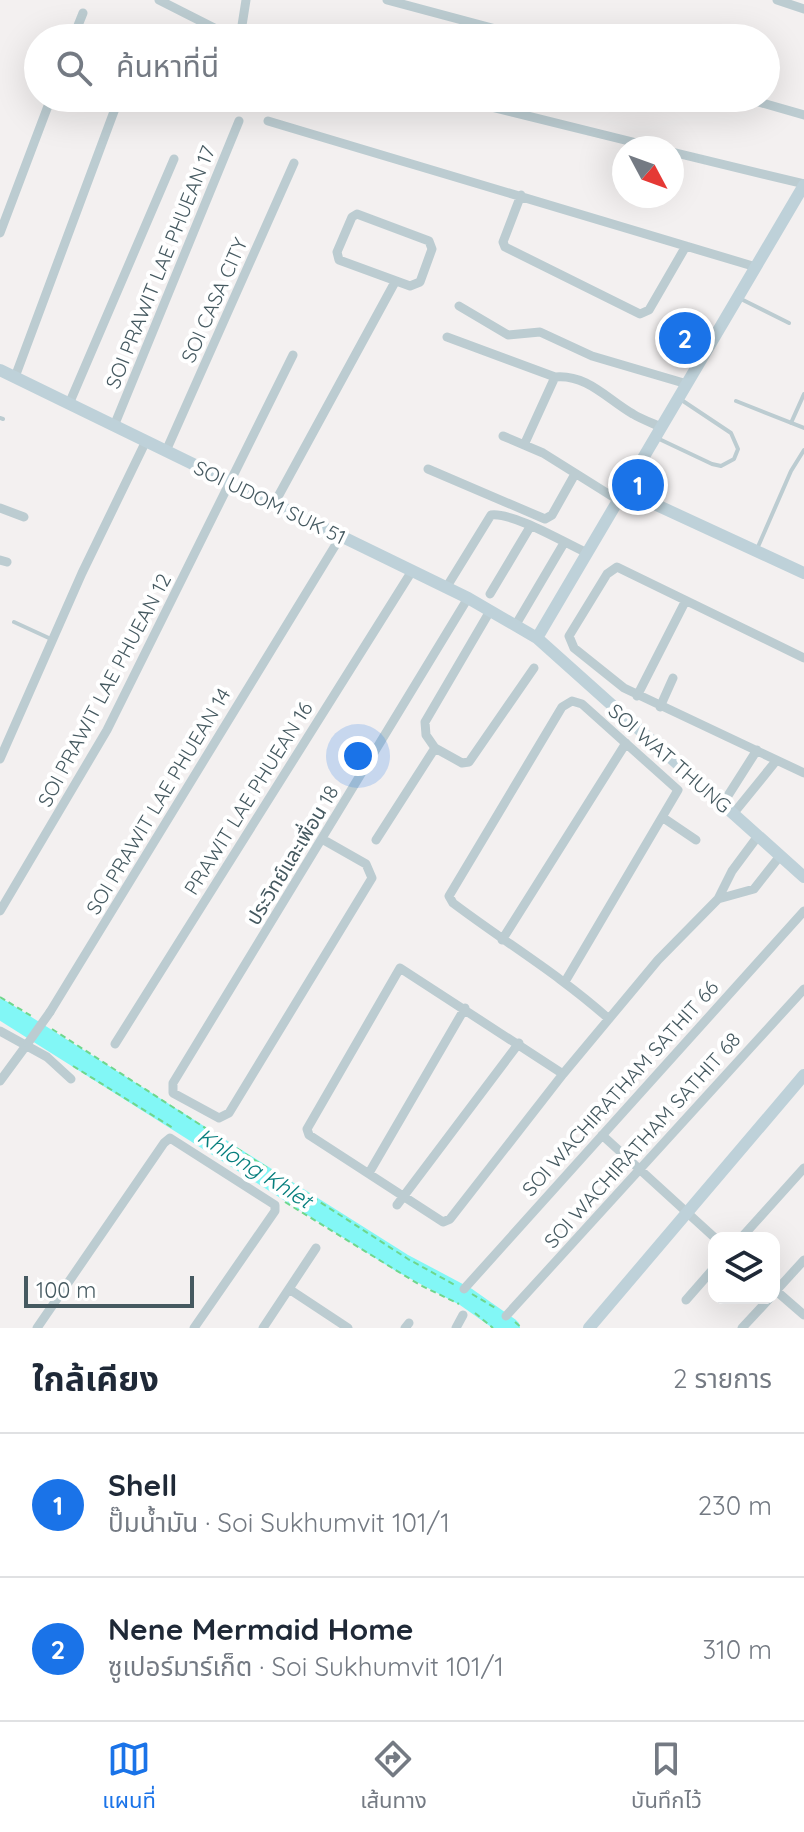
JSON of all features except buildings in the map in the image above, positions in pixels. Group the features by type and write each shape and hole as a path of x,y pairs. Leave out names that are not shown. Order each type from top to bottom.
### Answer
{"street":[{"path":"159,0 206,24"},
{"path":"242,24 246,0"},
{"path":"387,0 477,24"},
{"path":"777,0 804,9"},
{"path":"79,24 83,13"},
{"path":"780,108 804,115"},
{"path":"0,233 46,112"},
{"path":"15,377 114,112"},
{"path":"512,112 612,137"},
{"name":"SOI PRAWIT LAE PHUEAN 17","path":"114,426 239,121"},
{"path":"268,121 756,267"},
{"path":"537,638 804,185 684,155"},
{"path":"69,404 174,159"},
{"name":"SOI CASA CITY","path":"166,451 294,163"},
{"path":"521,195 503,242 505,247 640,314 649,310 686,246"},
{"path":"355,215 362,215 431,244 420,282 410,286 395,282 337,258 355,215"},
{"path":"274,504 395,282"},
{"path":"459,306 508,335 540,332 592,356 687,384"},
{"path":"447,337 555,377 569,375 591,385 658,432"},
{"name":"SOI PRAWIT LAE PHUEAN 12","path":"0,911 107,730 293,355"},
{"name":"SOI UDOM SUK 51","path":"0,370 468,598 537,638"},
{"path":"524,445 555,377"},
{"path":"503,436 621,495 804,573"},
{"path":"0,759 3,744 146,441"},
{"path":"428,469 545,519 552,515 575,474"},
{"path":"0,508 24,517"},
{"path":"446,588 491,515 530,527 587,553"},
{"path":"490,594 530,527"},
{"name":"SOI PRAWIT LAE PHUEAN 14","path":"1,1079 50,1012 341,536"},
{"path":"515,626 564,543"},
{"path":"804,658 617,567 607,574 572,631 570,642 637,696 804,773"},
{"name":"PRAWIT LAE PHUEAN 16","path":"115,1044 412,571"},
{"name":"ประวิทย์และเพื่อน 18","path":"322,839 366,864 372,878 226,1117 219,1118 171,1089 322,839 468,598"},
{"path":"637,696 685,602"},
{"path":"490,611 425,722 426,735 435,748 462,763 469,762 534,668"},
{"name":"SOI WAT THUNG","path":"537,638 804,877"},
{"path":"660,707 673,678"},
{"path":"566,980 678,795 677,787 582,704 567,701 449,896 453,903 502,940 566,980 609,1019"},
{"path":"502,940 626,743"},
{"path":"376,840 435,748"},
{"path":"722,805 757,750"},
{"path":"733,814 776,761"},
{"path":"665,819 696,840"},
{"path":"563,1074 404,967 395,971 307,1129 309,1135 443,1222 450,1219 563,1074 658,960 718,899 732,871 758,836"},
{"path":"718,899 754,889 780,856"},
{"name":"SOI WACHIRATHAM SATHIT 66","path":"464,1289 804,911"},
{"name":"SOI WACHIRATHAM SATHIT 68","path":"506,1316 804,989"},
{"path":"369,1173 465,1008"},
{"path":"0,1031 56,1063 71,1079"},
{"path":"397,1205 519,1043"},
{"path":"589,1328 804,1075"},
{"path":"602,1135 708,1232"},
{"path":"37,1328 170,1138 275,1205 275,1211 194,1328"},
{"path":"746,1232 804,1168"},
{"path":"263,1328 316,1248"},
{"path":"780,1286 804,1260"},
{"path":"686,1300 708,1275"},
{"path":"289,1289 348,1328"},
{"path":"780,1298 804,1315"},
{"path":"742,1328 763,1304"},
{"path":"456,1328 463,1315"}],"lane":[{"path":"738,297 789,323"},
{"path":"791,423 804,394"},
{"path":"658,432 712,464 721,466 734,459 738,449 731,433 678,398"},
{"path":"736,401 804,428"},
{"path":"756,551 791,471 804,450"},
{"path":"14,622 54,640"}],"path":[{"path":"0,997 408,1259 464,1289 522,1328"}],"waterway":[{"name":"Khlong Khlet","path":"0,1009 402,1263 466,1297 510,1328"}],"place":[{"name":"Nene Mermaid Home","path":"685,338"},
{"name":"Shell","path":"638,485"}]}
